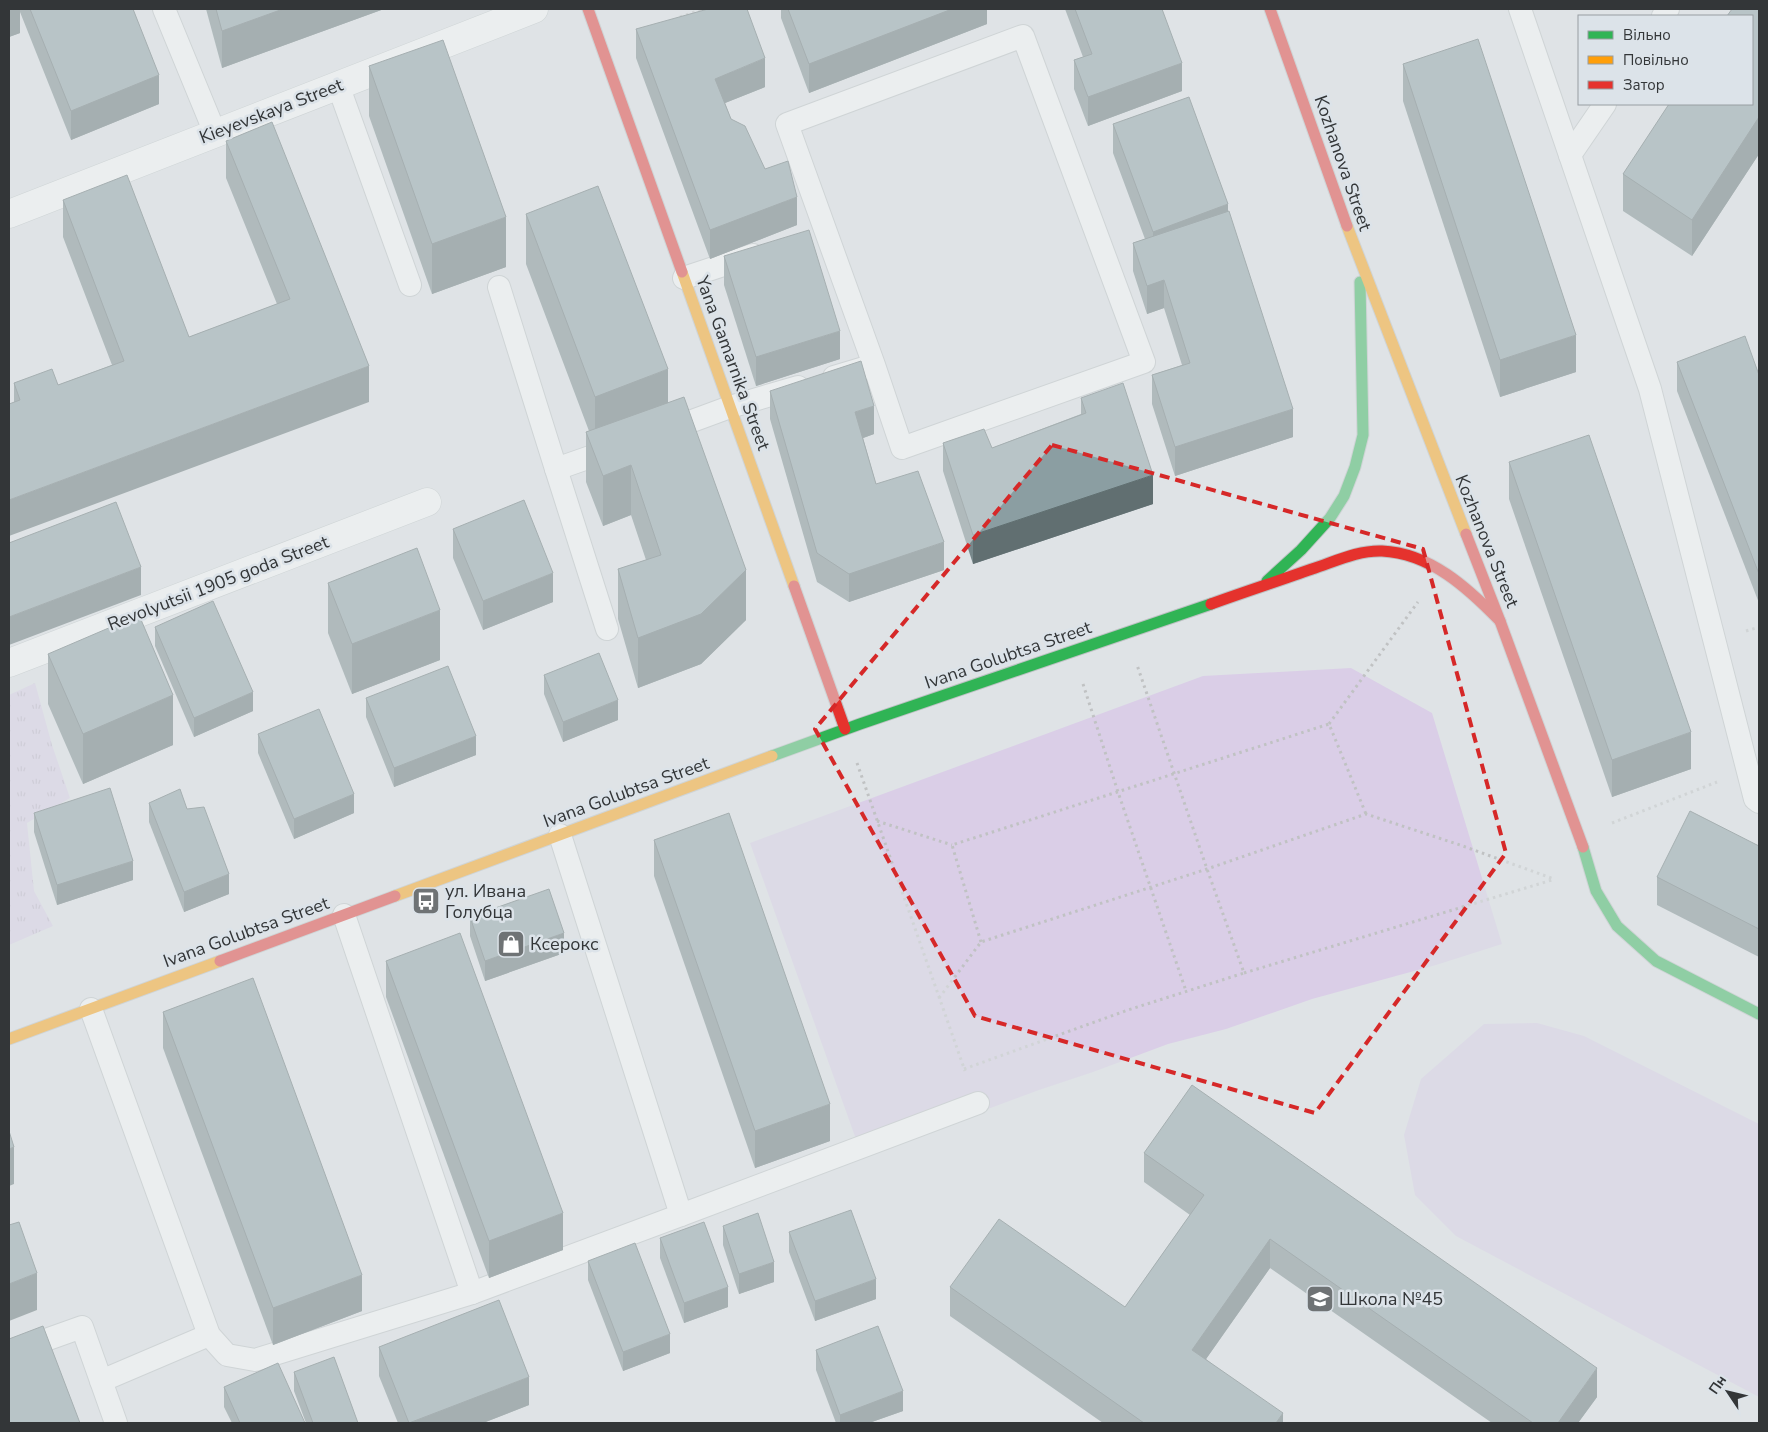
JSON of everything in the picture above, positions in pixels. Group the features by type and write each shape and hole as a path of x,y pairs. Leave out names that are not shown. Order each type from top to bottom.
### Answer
{"street":[{"name":"Kieyevskaya Street","path":"9,214 534,9"},
{"name":"Yana Gamarnika Street","path":"588,9 846,729"},
{"name":"Kozhanova Street","path":"1270,9 1360,263 1500,621 1583,847 1596,891 1617,926 1656,961 1759,1014"},
{"path":"1260,588 1301,550 1330,518 1344,496 1355,467 1363,436 1360,263"},
{"name":"Revolyutsii 1905 goda Street","path":"9,664 427,502"},
{"name":"Ivana Golubtsa Street","path":"9,1039 846,729 1350,556 1382,550 1432,565 1464,586 1500,621"}],"lane":[{"path":"164,9 215,133"},
{"path":"1520,9 1650,389 1755,800 1759,802"},
{"path":"1022,36 1144,362 902,448 874,365 816,233 787,124 1022,36"},
{"path":"338,85 410,285"},
{"path":"1570,155 1604,105"},
{"path":"684,278 770,249"},
{"path":"499,287 607,629"},
{"path":"556,469 730,407 874,365"},
{"path":"560,835 682,1215"},
{"path":"344,915 472,1293"},
{"path":"91,1009 210,1335 227,1355 255,1360 472,1293 978,1103"},
{"path":"9,1353 82,1327 116,1423"},
{"path":"101,1381 210,1335"}],"path":[{"path":"676,18 703,9"},
{"path":"877,821 952,845 1329,724 1418,602"},
{"path":"1134,656 1244,973"},
{"path":"1083,683 1186,991"},
{"path":"1329,724 1366,814"},
{"path":"846,729 964,1069 978,1103"},
{"path":"1606,826 1704,786 1748,771"},
{"path":"939,998 981,942 1150,888 1366,814 1554,879 1186,991 964,1069"},
{"path":"952,845 981,942"}],"highlighted area":[{"path":"1052,445 1423,549 1506,853 1315,1113 975,1016 815,729"}],"green space":[{"path":"1351,668 1432,713 1502,944 1436,965 1312,999 1226,1029 1168,1044 862,1156 750,843 1203,676"},
{"path":"35,683 52,745 70,798 27,823 34,891 53,926 9,945 9,695"},
{"path":"1537,1023 1584,1036 1759,1124 1759,1397 1456,1236 1415,1195 1404,1135 1421,1079 1484,1024"}],"building":[{"path":"30,9 133,9 159,75 71,111"},
{"path":"216,9 283,9 222,31"},
{"path":"708,9 747,9 765,58 715,79 731,119 745,126 765,169 788,161 797,197 710,230 636,29"},
{"path":"788,9 952,9 809,64"},
{"path":"1075,9 1162,9 1182,63 1088,97 1074,60 1092,54"},
{"path":"1732,9 1759,9 1759,117 1692,220 1623,174 1668,105 1753,105 1753,15 1728,15"},
{"path":"1478,39 1576,335 1500,360 1403,64"},
{"path":"443,40 506,217 432,244 369,66"},
{"path":"1189,97 1228,204 1153,232 1113,124"},
{"path":"272,122 369,366 9,500 9,404 20,400 14,383 52,369 58,385 124,361 63,200 127,175 189,337 290,299 226,141"},
{"path":"598,186 668,369 595,397 526,214"},
{"path":"1229,211 1293,409 1175,447 1152,375 1190,363 1164,280 1147,286 1133,243"},
{"path":"809,230 840,331 756,357 724,256"},
{"path":"1745,336 1759,375 1759,574 1677,362"},
{"path":"861,361 874,406 855,412 876,484 918,471 944,542 849,574 817,553 770,391"},
{"path":"1123,383 1153,475 973,535 943,443 984,429 992,448 1086,413 1081,398"},
{"path":"684,397 746,570 701,614 638,638 618,569 661,555 631,465 603,476 586,432"},
{"path":"1589,435 1691,732 1612,760 1509,462"},
{"path":"524,500 553,573 483,601 453,529"},
{"path":"116,502 141,567 9,617 9,543"},
{"path":"417,548 440,610 352,644 328,583"},
{"path":"213,601 253,692 194,718 155,627"},
{"path":"139,615 173,695 83,734 48,654"},
{"path":"599,653 618,700 563,722 544,675"},
{"path":"448,666 476,736 394,768 366,698"},
{"path":"319,709 354,794 294,819 258,734"},
{"path":"110,788 133,861 57,885 34,813"},
{"path":"180,789 187,809 204,807 229,874 184,892 149,803"},
{"path":"1690,811 1759,846 1759,929 1657,877"},
{"path":"729,813 830,1104 755,1131 654,840"},
{"path":"549,889 564,933 485,961 470,917"},
{"path":"460,933 563,1213 489,1241 386,961"},
{"path":"253,978 362,1275 273,1308 163,1012"},
{"path":"1192,1085 1597,1368 1558,1423 1533,1423 1270,1239 1192,1350 1283,1413 1276,1423 1144,1423 950,1287 999,1219 1125,1307 1204,1195 1144,1153"},
{"path":"9,1131 14,1147 9,1149"},
{"path":"851,1210 876,1279 815,1301 789,1232"},
{"path":"758,1213 774,1262 739,1274 723,1226"},
{"path":"19,1222 37,1273 9,1284 9,1225"},
{"path":"704,1222 728,1287 684,1303 660,1238"},
{"path":"635,1243 670,1334 623,1352 588,1261"},
{"path":"499,1300 529,1377 409,1423 379,1347"},
{"path":"43,1326 80,1423 9,1423 9,1339"},
{"path":"878,1326 903,1391 840,1415 816,1350"},
{"path":"334,1357 358,1423 313,1423 294,1372"},
{"path":"278,1363 305,1423 240,1423 224,1387"}],"traffic: fast":[{"path":"1267,581 1301,550 1330,518 1344,496 1355,467 1363,435 1360,282"},
{"path":"772,756 1211,604"},
{"path":"1583,847 1596,891 1617,926 1656,961 1759,1014"}],"traffic: slow":[{"path":"1347,226 1466,534"},
{"path":"682,272 794,586"},
{"path":"395,896 772,756"},
{"path":"9,1039 220,961"}],"traffic: jam":[{"path":"588,9 682,272"},
{"path":"1270,9 1347,226"},
{"path":"1466,534 1583,847"},
{"path":"1211,604 1346,557 1364,552 1382,551 1400,553 1432,565 1475,596 1500,621"},
{"path":"794,586 845,729"},
{"path":"220,961 395,896"}],"place":[{"name":"ул. Ивана Голубца","path":"426,901"},
{"name":"Ксерокс","path":"511,944"},
{"name":"Школа №45","path":"1320,1299"}]}
